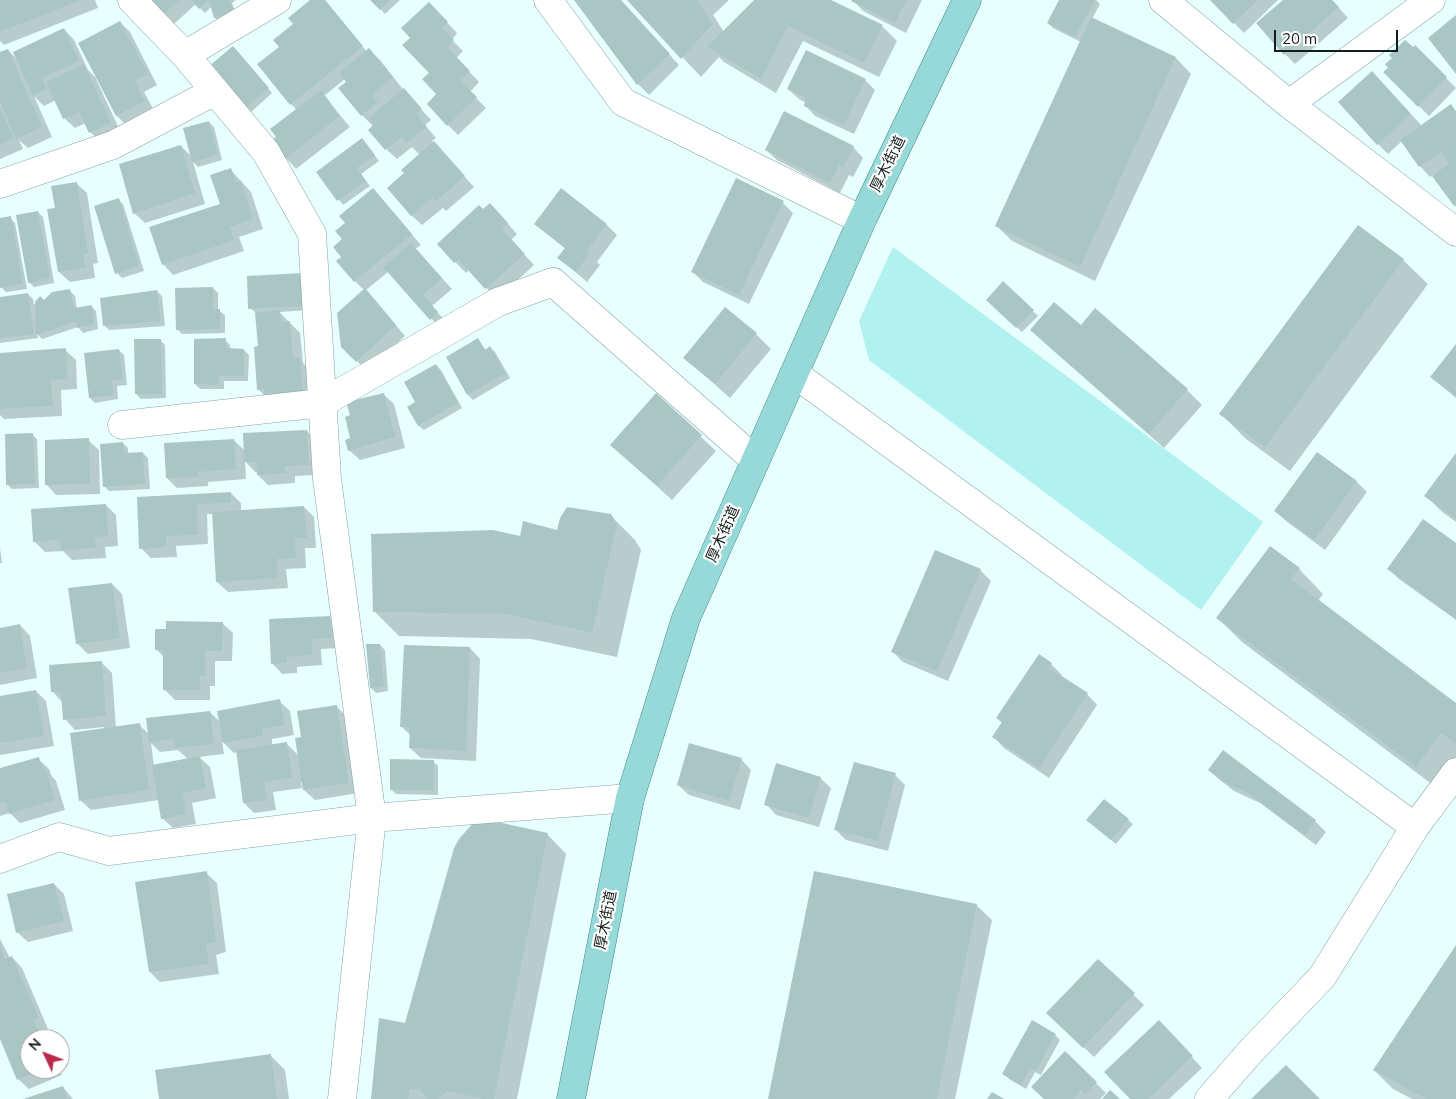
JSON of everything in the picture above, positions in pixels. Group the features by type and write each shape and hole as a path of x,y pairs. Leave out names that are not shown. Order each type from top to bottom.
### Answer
{"main road":[{"name":"厚木街道","path":"571,1099 630,798 686,618 862,220 967,0"}],"street":[{"path":"132,0 185,55 266,152 312,234 327,479 372,818 342,1099"},
{"path":"185,55 277,0"},
{"path":"548,0 623,102 862,220"},
{"path":"1163,0 1289,104 1456,232"},
{"path":"1289,104 1431,0"},
{"path":"0,184 113,145 214,91"},
{"path":"122,425 322,403 498,302 553,282 755,460"},
{"path":"795,374 1415,827"},
{"path":"1210,1099 1252,1050 1322,977 1415,827 1456,772"},
{"path":"0,859 59,837 109,851 372,818 630,798"}],"shaded area":[{"path":"893,247 1263,522 1201,610 869,360 859,321"}],"building":[{"path":"0,0 81,0 0,32"},
{"path":"150,0 179,0 163,15"},
{"path":"191,0 229,0 233,10 214,18 210,4 207,1 199,9"},
{"path":"310,0 325,0 363,46 290,105 257,64 279,47 273,40 293,24 288,18"},
{"path":"370,0 390,0 380,10"},
{"path":"574,0 621,0 670,54 637,85"},
{"path":"627,0 697,0 713,24 681,59"},
{"path":"754,0 831,0 883,25 864,63 788,26 761,79 707,47"},
{"path":"852,0 907,0 895,23"},
{"path":"1059,0 1095,0 1075,37 1047,23"},
{"path":"1210,0 1258,0 1233,24"},
{"path":"1283,0 1332,0 1339,7 1284,55 1256,23"},
{"path":"429,2 448,22 442,28 454,40 447,47 470,71 460,81 477,97 447,126 427,104 436,94 422,79 429,73 402,45 410,38 401,28"},
{"path":"1456,15 1456,74 1428,38"},
{"path":"1091,17 1176,57 1080,267 995,226"},
{"path":"120,21 148,74 135,81 145,101 116,116 78,43"},
{"path":"64,28 79,61 42,78 47,89 33,96 13,52"},
{"path":"1405,40 1413,47 1415,45 1447,77 1418,107 1383,72 1388,68 1385,64 1392,58 1389,55"},
{"path":"233,46 269,88 244,109 208,67"},
{"path":"369,48 393,77 372,95 378,102 361,116 338,88 346,82 339,73"},
{"path":"8,49 42,127 16,139 0,102 0,52"},
{"path":"806,50 866,79 844,125 804,106 806,98 787,89"},
{"path":"84,64 111,123 89,133 79,112 63,119 46,82"},
{"path":"1372,71 1411,114 1377,145 1338,102"},
{"path":"404,88 422,109 416,114 427,127 407,143 402,137 385,150 368,130 374,124 369,118"},
{"path":"321,90 340,116 285,159 271,141 276,137 270,129"},
{"path":"1451,104 1456,112 1456,205 1454,206 1432,176 1449,164 1441,152 1419,167 1400,140"},
{"path":"0,108 14,138 0,145"},
{"path":"784,111 854,146 843,167 839,165 830,183 765,150"},
{"path":"209,121 218,155 192,162 183,128"},
{"path":"362,138 375,155 357,168 366,181 337,201 316,172"},
{"path":"434,141 465,176 435,202 432,198 411,216 387,188 404,173 401,170"},
{"path":"181,145 195,193 133,214 119,164"},
{"path":"231,168 236,182 241,181 253,219 230,227 234,240 162,265 149,227 220,204 210,175"},
{"path":"736,178 784,201 739,295 691,272"},
{"path":"77,182 88,253 83,254 86,268 58,272 47,209 55,208 51,186"},
{"path":"373,188 412,234 354,282 336,261 341,257 333,247 342,239 335,231 345,223 339,216"},
{"path":"561,188 607,224 587,251 590,253 576,272 557,258 565,248 534,224"},
{"path":"119,198 139,266 115,274 94,206"},
{"path":"490,203 508,223 502,229 525,254 485,289 459,260 454,263 437,244 479,205 483,209"},
{"path":"38,211 50,278 28,283 16,215"},
{"path":"11,216 23,284 0,288 0,218"},
{"path":"1358,225 1404,259 1265,447 1219,414"},
{"path":"411,243 442,278 423,295 438,312 430,320 383,267"},
{"path":"303,273 304,306 248,309 247,276"},
{"path":"1003,281 1034,310 1016,328 986,300"},
{"path":"213,287 213,309 220,309 220,329 176,330 175,288"},
{"path":"365,288 396,325 356,362 341,347 337,313"},
{"path":"70,289 74,308 92,305 94,324 77,328 76,322 36,335 35,302 40,296 44,300 52,292"},
{"path":"157,290 161,321 103,326 100,298"},
{"path":"28,293 34,334 0,338 0,297"},
{"path":"1054,302 1081,325 1095,308 1188,389 1149,434 1030,330"},
{"path":"725,307 757,333 715,384 683,358"},
{"path":"280,310 281,322 290,321 293,359 300,358 303,391 265,395 265,389 257,390 254,347 258,346 255,313"},
{"path":"226,338 226,348 244,349 244,376 219,376 219,385 194,384 194,339"},
{"path":"478,338 485,350 490,346 506,373 467,395 446,357"},
{"path":"134,339 161,339 162,394 135,394"},
{"path":"1456,344 1456,397 1430,377"},
{"path":"66,348 67,379 51,380 53,406 0,409 0,353"},
{"path":"119,349 123,380 112,381 114,395 89,398 84,353"},
{"path":"436,364 458,403 418,426 407,407 415,402 404,382"},
{"path":"384,393 395,437 348,451 345,440 350,438 345,417 350,415 346,402"},
{"path":"656,393 702,435 657,486 610,445"},
{"path":"307,430 309,465 285,466 286,473 257,475 256,462 244,462 243,433"},
{"path":"33,433 35,484 6,485 5,434"},
{"path":"89,438 90,484 45,485 45,440"},
{"path":"234,439 236,469 198,472 198,477 166,478 164,443"},
{"path":"123,442 124,453 143,452 145,484 103,487 100,444"},
{"path":"1317,452 1357,481 1314,540 1274,511"},
{"path":"1456,453 1456,519 1424,496"},
{"path":"231,492 231,503 197,504 198,535 166,536 167,547 139,549 137,497"},
{"path":"106,504 108,536 95,537 96,548 61,550 60,540 33,542 31,509"},
{"path":"304,506 307,538 295,538 296,558 277,559 278,578 216,582 212,512"},
{"path":"567,507 611,514 617,524 592,633 506,614 373,612 371,534 493,530 520,536 523,521 557,530 560,518"},
{"path":"1423,519 1456,543 1456,619 1387,569"},
{"path":"1270,546 1300,568 1291,579 1456,703 1456,744 1441,733 1416,767 1216,618"},
{"path":"935,550 981,569 937,671 891,652"},
{"path":"112,583 120,638 76,644 68,588"},
{"path":"330,616 332,638 312,639 312,655 287,657 287,663 271,664 269,619"},
{"path":"166,621 223,622 222,651 205,651 205,676 200,676 200,690 163,690 163,650 155,650 155,629 166,629"},
{"path":"20,624 27,668 0,673 0,628"},
{"path":"366,644 380,644 384,687 370,688"},
{"path":"404,645 470,647 466,751 409,748 410,727 400,727"},
{"path":"1039,654 1052,663 1049,668 1088,693 1039,768 992,737 1002,722 996,718"},
{"path":"102,661 106,716 63,720 61,692 51,692 49,665"},
{"path":"36,690 44,736 0,743 0,696"},
{"path":"280,699 285,725 262,729 263,736 223,743 217,711"},
{"path":"337,705 349,783 303,790 295,738 301,737 297,711"},
{"path":"210,711 214,744 175,748 174,739 149,742 146,718"},
{"path":"140,723 149,790 79,801 70,733"},
{"path":"287,742 292,778 264,782 267,800 243,803 236,750"},
{"path":"689,743 742,758 729,801 677,785"},
{"path":"1223,750 1316,820 1305,835 1248,793 1222,781 1208,770"},
{"path":"200,756 206,788 183,793 186,814 161,819 152,765"},
{"path":"39,757 43,770 46,769 55,800 9,814 6,802 0,803 0,768"},
{"path":"390,759 434,760 433,790 390,790"},
{"path":"854,762 896,773 878,841 834,830"},
{"path":"776,763 821,777 809,818 764,805"},
{"path":"1104,799 1129,819 1111,840 1086,820"},
{"path":"473,823 502,823 548,833 494,1099 484,1099 447,1091 438,1099 427,1099 420,1089 410,1089 408,1099 371,1099 379,1018 405,1023 454,848"},
{"path":"207,871 216,942 206,944 209,964 149,972 135,882"},
{"path":"814,871 977,904 937,1099 768,1099"},
{"path":"54,883 64,921 16,933 7,894"},
{"path":"1456,945 1456,1099 1426,1099 1373,1070"},
{"path":"0,947 5,959 12,956 39,1018 34,1020 38,1029 20,1029 20,1079 17,1080 0,1039"},
{"path":"1098,959 1135,993 1083,1048 1046,1013"},
{"path":"1032,1020 1056,1034 1036,1071 1030,1068 1021,1085 1002,1074"},
{"path":"1159,1020 1193,1056 1148,1099 1130,1099 1104,1072"},
{"path":"1065,1051 1097,1082 1085,1094 1081,1090 1073,1099 1044,1099 1031,1087"},
{"path":"271,1054 277,1099 159,1099 155,1070"},
{"path":"1286,1065 1320,1099 1251,1099"},
{"path":"63,1086 67,1099 23,1099"},
{"path":"1110,1090 1120,1099 1102,1099"},
{"path":"992,1092 1004,1099 987,1099"}]}
